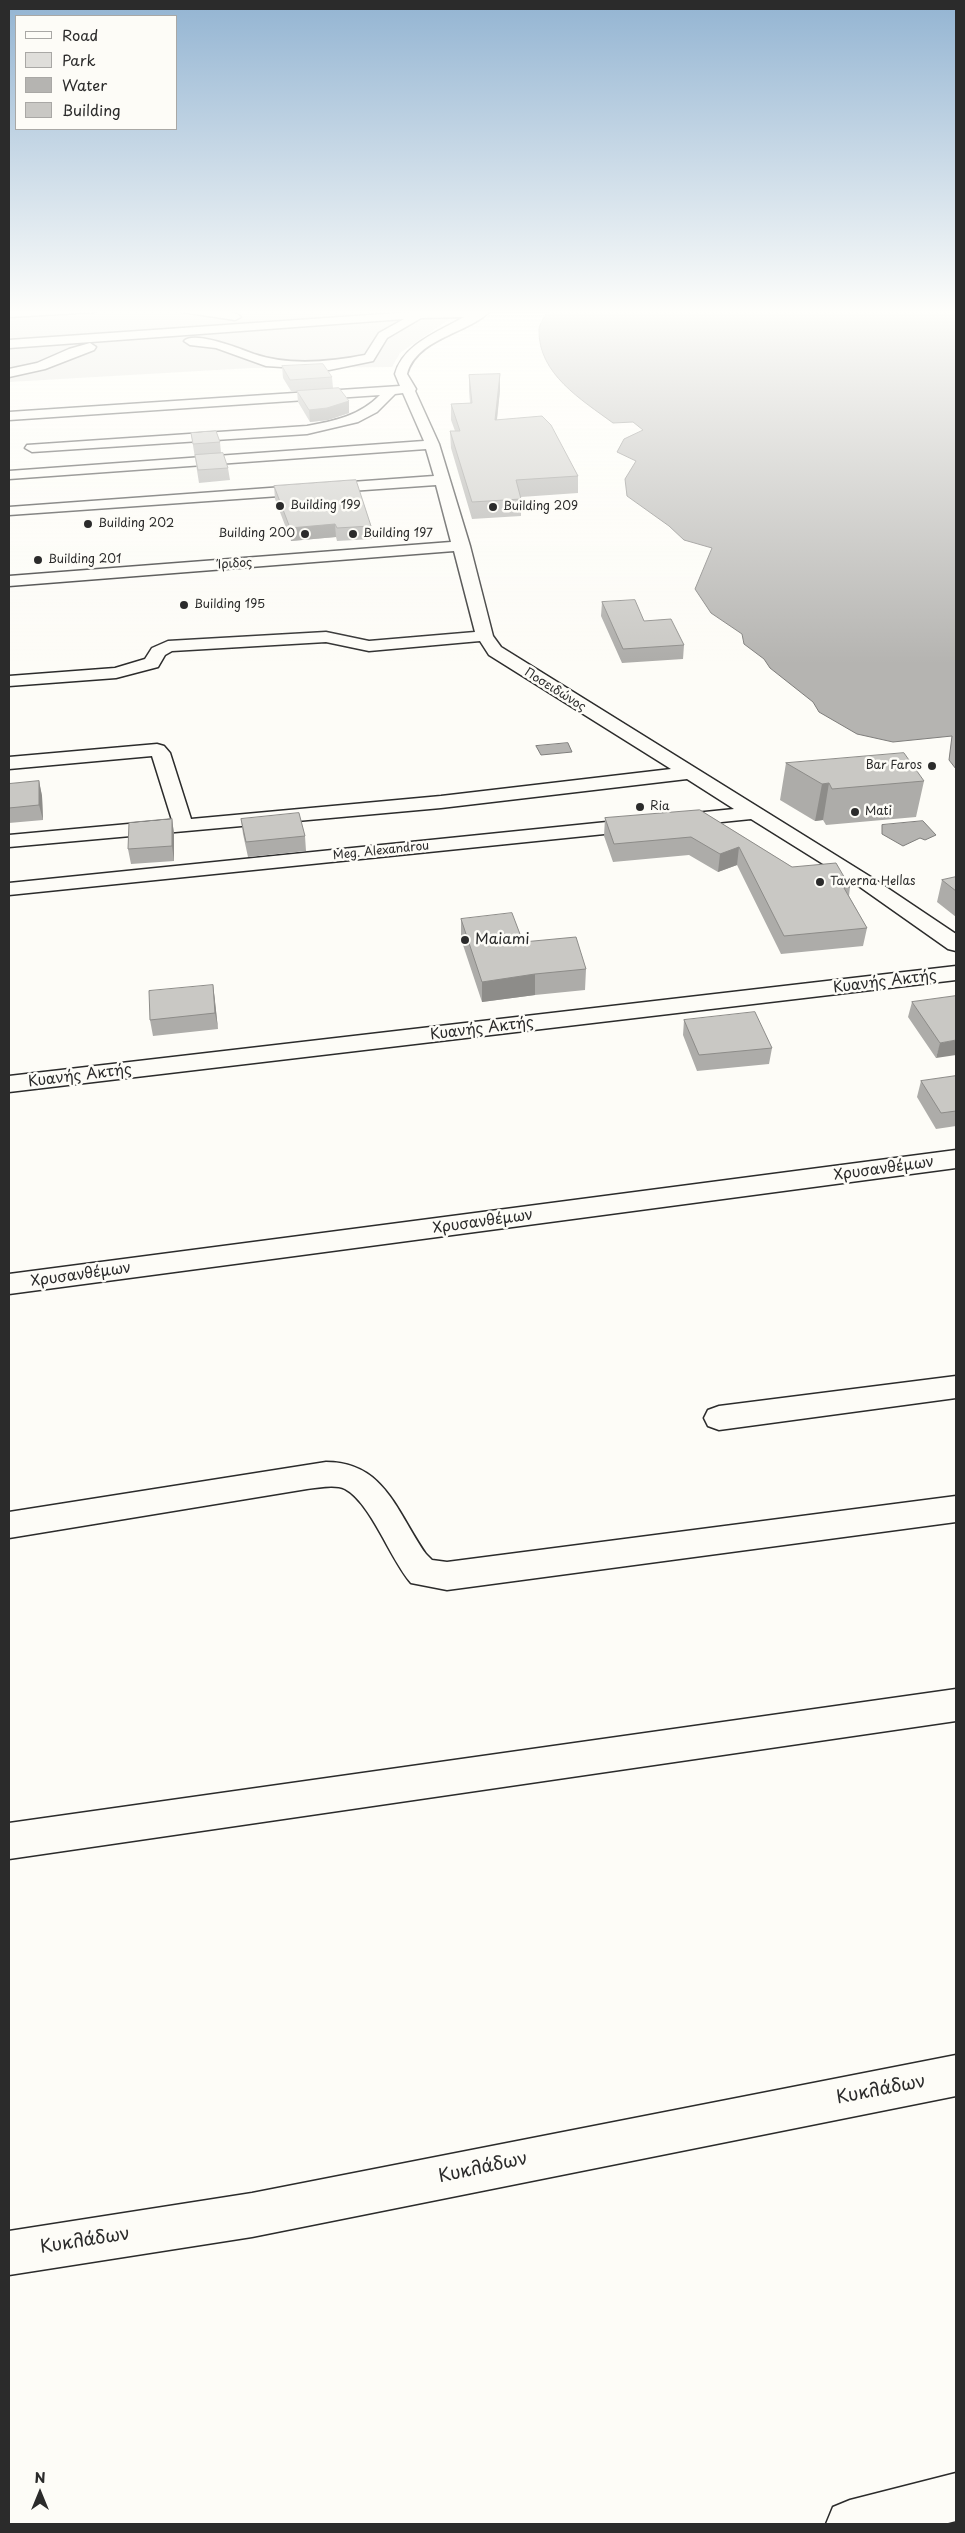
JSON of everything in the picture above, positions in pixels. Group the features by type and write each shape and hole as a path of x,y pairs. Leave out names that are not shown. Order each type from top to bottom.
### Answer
{"street":[{"path":"32,448 307,430 325,427"},
{"name":"Ποσειδώνος","path":"425,427 462,546 485,636 495,651 867,883 956,944"},
{"path":"9,475 432,444"},
{"path":"9,512 443,480"},
{"name":"Ίριδος","path":"9,581 462,546"},
{"path":"9,681 116,673 152,663 158,652 168,646 326,637 369,646 485,636"},
{"path":"9,763 157,750 161,753 183,825"},
{"path":"9,841 441,802 689,773"},
{"name":"Meg. Alexandrou","path":"9,889 752,813"},
{"name":"Κυανής Ακτής","path":"9,1084 956,974"},
{"name":"Χρυσανθέμων","path":"9,1284 956,1159"},
{"path":"719,1418 956,1388"},
{"path":"9,1525 307,1476 334,1474 357,1480 372,1495 418,1568 423,1572 447,1576 956,1509"},
{"path":"9,1841 956,1705"},
{"name":"Κυκλάδων","path":"9,2253 252,2215 956,2075"},
{"path":"850,2524 956,2497"}],"water":[{"path":"640,427 956,427 956,769 949,760 952,736 893,742 857,734 819,712 813,702 770,668 764,659 744,644 742,634 711,613 695,589 712,548 684,540 669,526 627,496 625,479 636,461 617,452 624,439 643,430"},
{"path":"568,743 572,752 541,755 536,746"},
{"path":"923,821 936,835 925,840 920,838 903,846 882,834 882,825"}],"building":[{"path":"459,427 552,427 578,476 516,480 521,499 472,502 450,431 460,431"},
{"path":"216,431 220,442 193,444 191,433"},
{"path":"223,453 228,468 198,470 195,455"},
{"path":"356,480 371,526 337,528 335,524 290,528 274,486"},
{"path":"635,600 644,621 671,619 684,645 623,649 602,602"},
{"path":"904,753 924,781 832,789 829,783 822,784 786,763"},
{"path":"39,781 39,805 9,808 9,784"},
{"path":"700,810 792,867 836,863 850,887 844,888 867,928 784,936 739,847 720,854 691,837 614,844 605,818"},
{"path":"299,813 305,836 246,842 241,819"},
{"path":"172,819 172,846 128,849 129,823"},
{"path":"956,877 956,891 942,880"},
{"path":"512,913 523,942 576,937 586,969 482,982 461,919"},
{"path":"213,985 215,1013 150,1020 149,991"},
{"path":"956,996 956,1040 940,1043 912,1002"},
{"path":"755,1012 772,1048 699,1055 684,1020"},
{"path":"956,1076 956,1111 941,1113 921,1081"}],"place":[{"name":"Building 199","path":"280,506"},
{"name":"Building 209","path":"493,507"},
{"name":"Building 202","path":"88,524"},
{"name":"Building 200","path":"305,534"},
{"name":"Building 197","path":"353,534"},
{"name":"Building 201","path":"38,560"},
{"name":"Building 195","path":"184,605"},
{"name":"Bar Faros","path":"932,766"},
{"name":"Ria","path":"640,807"},
{"name":"Mati","path":"855,812"},
{"name":"Taverna Hellas","path":"820,882"},
{"name":"Maiami","path":"465,940"}]}
